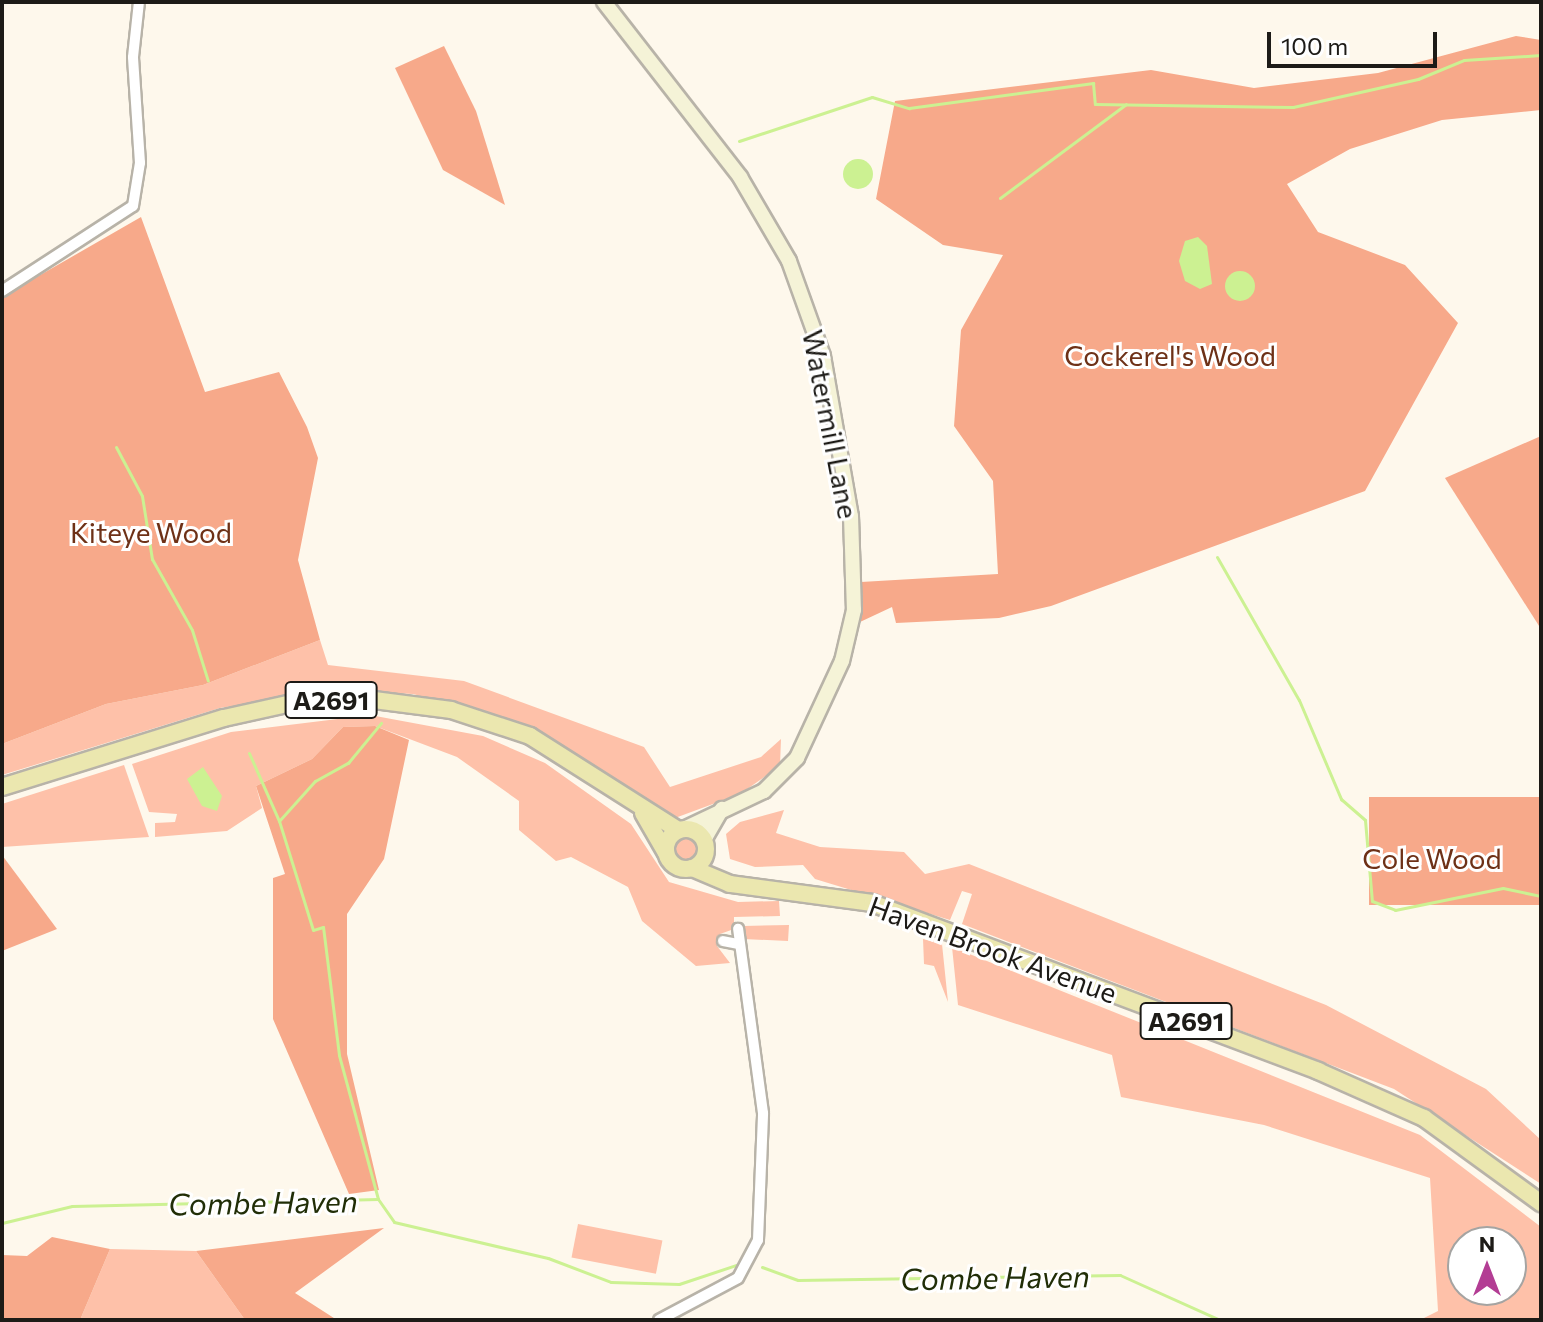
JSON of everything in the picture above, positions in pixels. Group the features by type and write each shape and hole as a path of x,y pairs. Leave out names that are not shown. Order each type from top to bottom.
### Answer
{"main road":[{"name":"A2691","path":"2,787 224,718 296,702 374,700 451,710 530,736 610,782 643,813 666,853"},
{"name":"A2691","path":"643,813 681,829"},
{"path":"666,853 681,829 705,846 730,884"},
{"path":"692,868 705,846"},
{"name":"Haven Brook Avenue","path":"666,853 675,866 692,868 730,884 872,903 1318,1071 1424,1118 1541,1203"}],"street":[{"path":"2,291 133,206 140,163 133,57 139,2"},
{"name":"Watermill Lane","path":"604,2 740,177 789,261 823,356 851,516 854,610 842,661 791,767 764,791 681,829"},
{"path":"705,846 722,809"},
{"path":"659,1320 738,1278 758,1240 763,1113 738,929"},
{"path":"723,941 738,944"}],"shaded area":[{"path":"858,159 869,163 873,174 869,185 858,189 847,185 843,174 847,163"},
{"path":"1198,237 1207,246 1212,284 1200,289 1185,281 1179,261 1185,241"},
{"path":"1240,271 1251,275 1255,286 1251,297 1240,301 1229,297 1225,286 1229,275"},
{"path":"320,640 328,665 464,681 644,747 670,787 761,757 781,739 780,766 740,794 675,818 532,726 413,694 334,690 220,708 2,775 2,744 106,704 203,685"},
{"path":"370,715 483,736 545,763 631,824 669,882 738,902 779,901 780,916 734,917 734,929 720,934 717,946 730,963 696,966 642,921 628,887 571,857 556,861 519,830 519,801 457,757 375,726 343,727 312,759 256,786 262,808 227,831 155,837 155,823 175,822 177,814 149,812 132,764 231,732"},
{"path":"124,765 149,837 2,847 2,804"},
{"path":"203,767 222,796 217,811 202,806 187,779"},
{"path":"784,810 776,833 820,847 904,852 925,874 969,864 1326,1005 1486,1089 1541,1140 1541,1184 1394,1089 962,924 972,894 962,891 950,920 815,879 803,865 755,867 730,859 726,834 740,822"},
{"path":"686,834 697,838 701,849 697,860 686,864 675,860 671,849 675,838"},
{"path":"789,925 788,941 743,939 744,926"},
{"path":"923,939 942,944 948,1002 934,966 924,964"},
{"path":"952,947 1420,1135 1541,1227 1541,1320 1420,1320 1438,1311 1430,1178 1264,1125 1121,1097 1112,1055 958,1005"},
{"path":"578,1224 662,1240 656,1274 572,1257"},
{"path":"110,1249 196,1251 245,1320 80,1320"}],"green space":[{"name":"Cockerel's Wood","path":"1516,36 1541,40 1541,110 1442,120 1350,149 1287,184 1318,232 1405,265 1458,323 1365,491 1051,606 999,618 896,623 892,607 860,622 861,582 998,574 993,481 954,426 961,330 1003,255 943,245 876,199 895,101 1151,70 1254,88 1378,73"},
{"path":"444,46 476,111 505,205 443,170 395,68"},
{"name":"Kiteye Wood","path":"141,217 205,392 279,372 307,427 318,458 298,560 320,640 203,685 106,704 2,744 2,297"},
{"path":"1541,436 1541,629 1445,478"},
{"path":"375,726 409,740 384,859 347,914 347,1054 379,1190 349,1194 273,1019 273,878 285,874 256,786 312,759 343,727"},
{"name":"Cole Wood","path":"1369,797 1541,797 1541,905 1369,905"},
{"path":"2,855 57,929 2,951"},
{"path":"384,1228 295,1293 337,1320 245,1320 196,1251"},
{"path":"52,1237 110,1249 80,1320 2,1320 2,1255 27,1256"}],"waterway":[{"path":"739,141 872,97 909,108 1093,83 1095,104 1293,107 1418,79 1464,60 1541,55"},
{"path":"1000,198 1126,104"},
{"path":"116,447 142,496 152,559 192,630 208,681"},
{"path":"1217,557 1299,700 1341,799 1365,820 1372,901 1395,910 1503,888 1541,896"},
{"path":"378,1199 339,1055 323,927 313,930 279,821 315,781 348,763 381,723"},
{"path":"249,753 279,821"},
{"name":"Combe Haven","path":"2,1223 72,1206 378,1199 394,1222 548,1258 611,1282 679,1284 742,1263"},
{"name":"Combe Haven","path":"762,1267 798,1280 1120,1275 1220,1320"}]}
